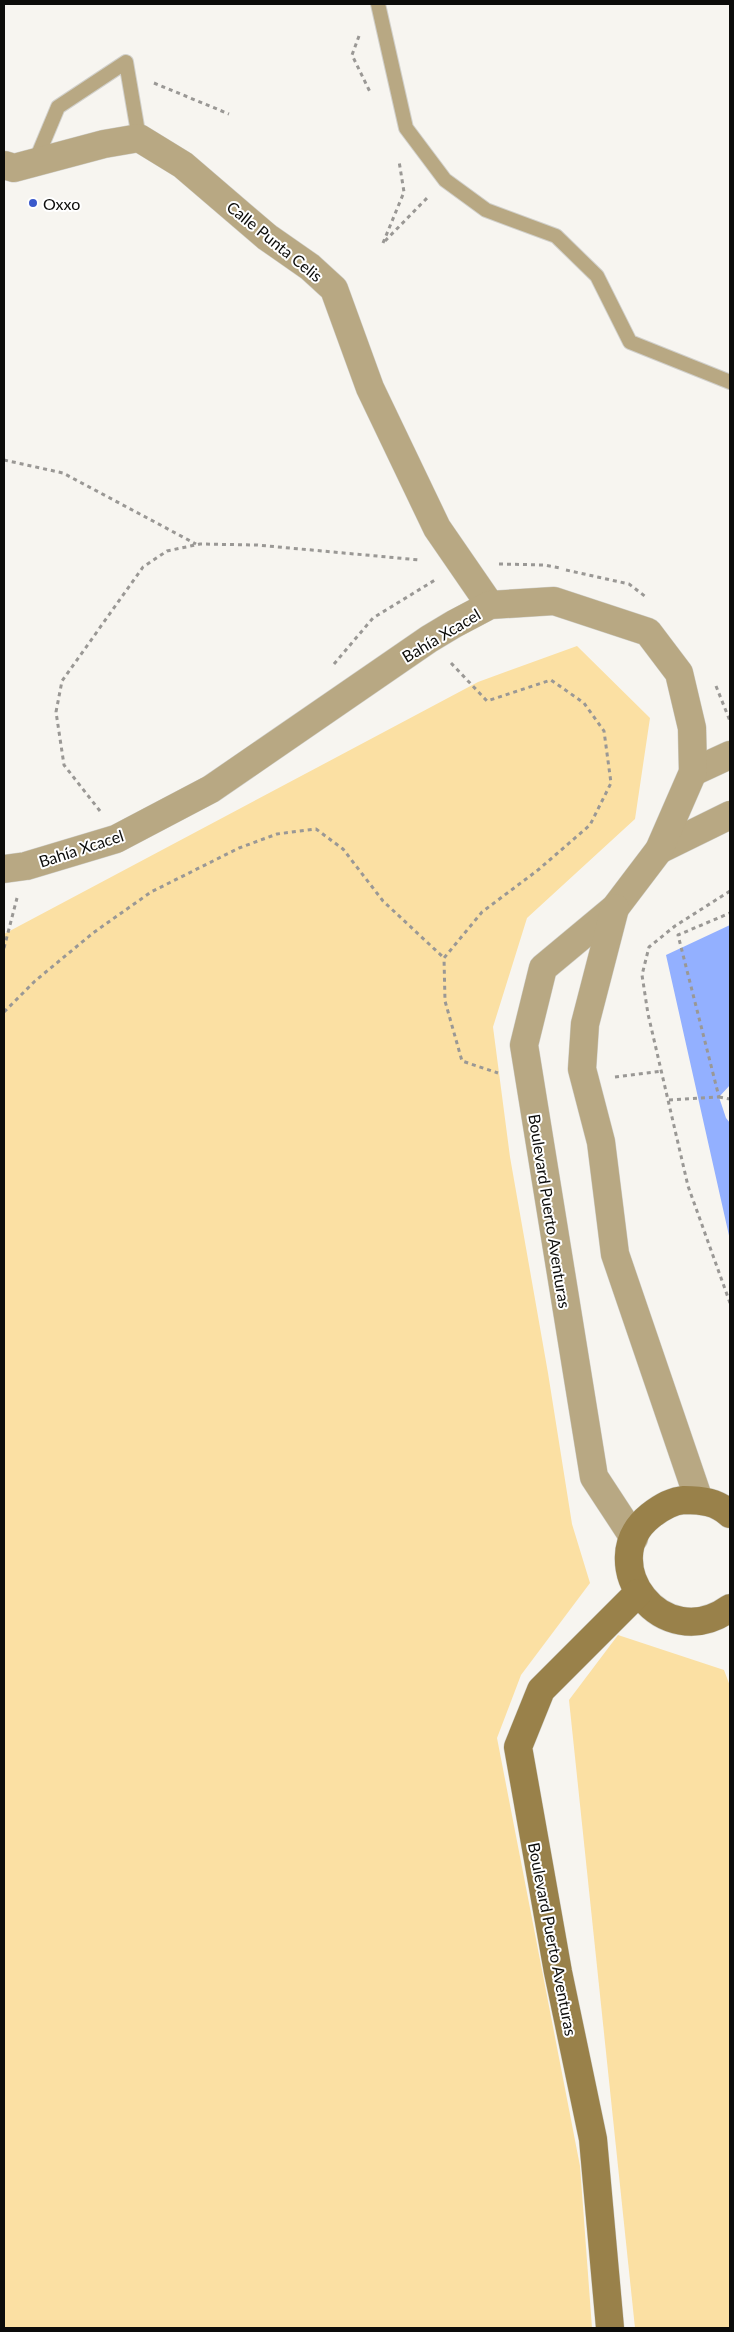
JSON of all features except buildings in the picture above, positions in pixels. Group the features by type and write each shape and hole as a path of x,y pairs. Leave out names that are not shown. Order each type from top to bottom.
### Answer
{"street":[{"path":"4,165 14,168 104,144 139,138"},
{"name":"Calle Punta Celis","path":"139,138 183,165 267,237 310,267 334,289 370,388 437,528 490,605"},
{"name":"Bahía Xcacel","path":"15,868 116,839 211,788 429,639 490,605 554,601 648,632 679,673 692,728 693,772 659,850 615,908"},
{"path":"693,772 730,755"},
{"path":"659,850 730,815"},
{"path":"615,908 585,1024 582,1069 600,1142 615,1254 699,1500"},
{"name":"Boulevard Puerto Aventuras","path":"615,908 543,968 524,1045 594,1476 634,1538"},
{"path":"729,1510 699,1500 679,1501 661,1507 645,1520 634,1538 630,1556 631,1575 638,1593 652,1608 670,1619 683,1621 711,1620 730,1608"},
{"name":"Boulevard Puerto Aventuras","path":"610,2328 593,2139 558,1972 518,1747 541,1690 638,1593"}],"lane":[{"path":"378,4 406,128 444,180 486,210 556,236 597,276 630,342 730,382"},
{"path":"35,162 58,107 126,62 139,138"}],"path":[{"path":"126,62 155,84 229,114"},
{"path":"383,243 444,180"},
{"path":"4,460 63,473 196,544"},
{"path":"100,811 64,765 56,712 62,681 143,566 167,551 196,544 257,545 463,564"},
{"path":"329,670 373,618 463,564"},
{"path":"429,639 487,701 551,680 584,702 604,731 611,783 590,825 538,870 482,912 444,958 444,1002 462,1061 508,1077 528,1072"},
{"path":"93,814 109,807"},
{"path":"4,1012 34,981 93,933 151,892 239,848 277,834 316,829 343,849 383,901 444,958"},
{"path":"4,948 15,868"},
{"path":"730,891 675,926 649,947 642,975 648,1014 688,1186 730,1303"},
{"path":"719,1097 678,935 730,913"},
{"path":"582,1069 615,1077 662,1071"},
{"path":"669,1100 719,1097 730,1099"}],"shaded area":[{"path":"577,646 650,718 635,819 527,918 493,1027 510,1157 572,1524 590,1583 521,1675 497,1738 580,2166 592,2328 4,2328 4,934 478,682"},
{"path":"618,1635 724,1670 730,1686 730,2328 635,2328 569,1700"}],"water":[{"path":"730,925 730,1085 719,1097 726,1118 730,1123 730,1240 666,955"}],"place":[{"name":"Oxxo","path":"33,203"}]}
